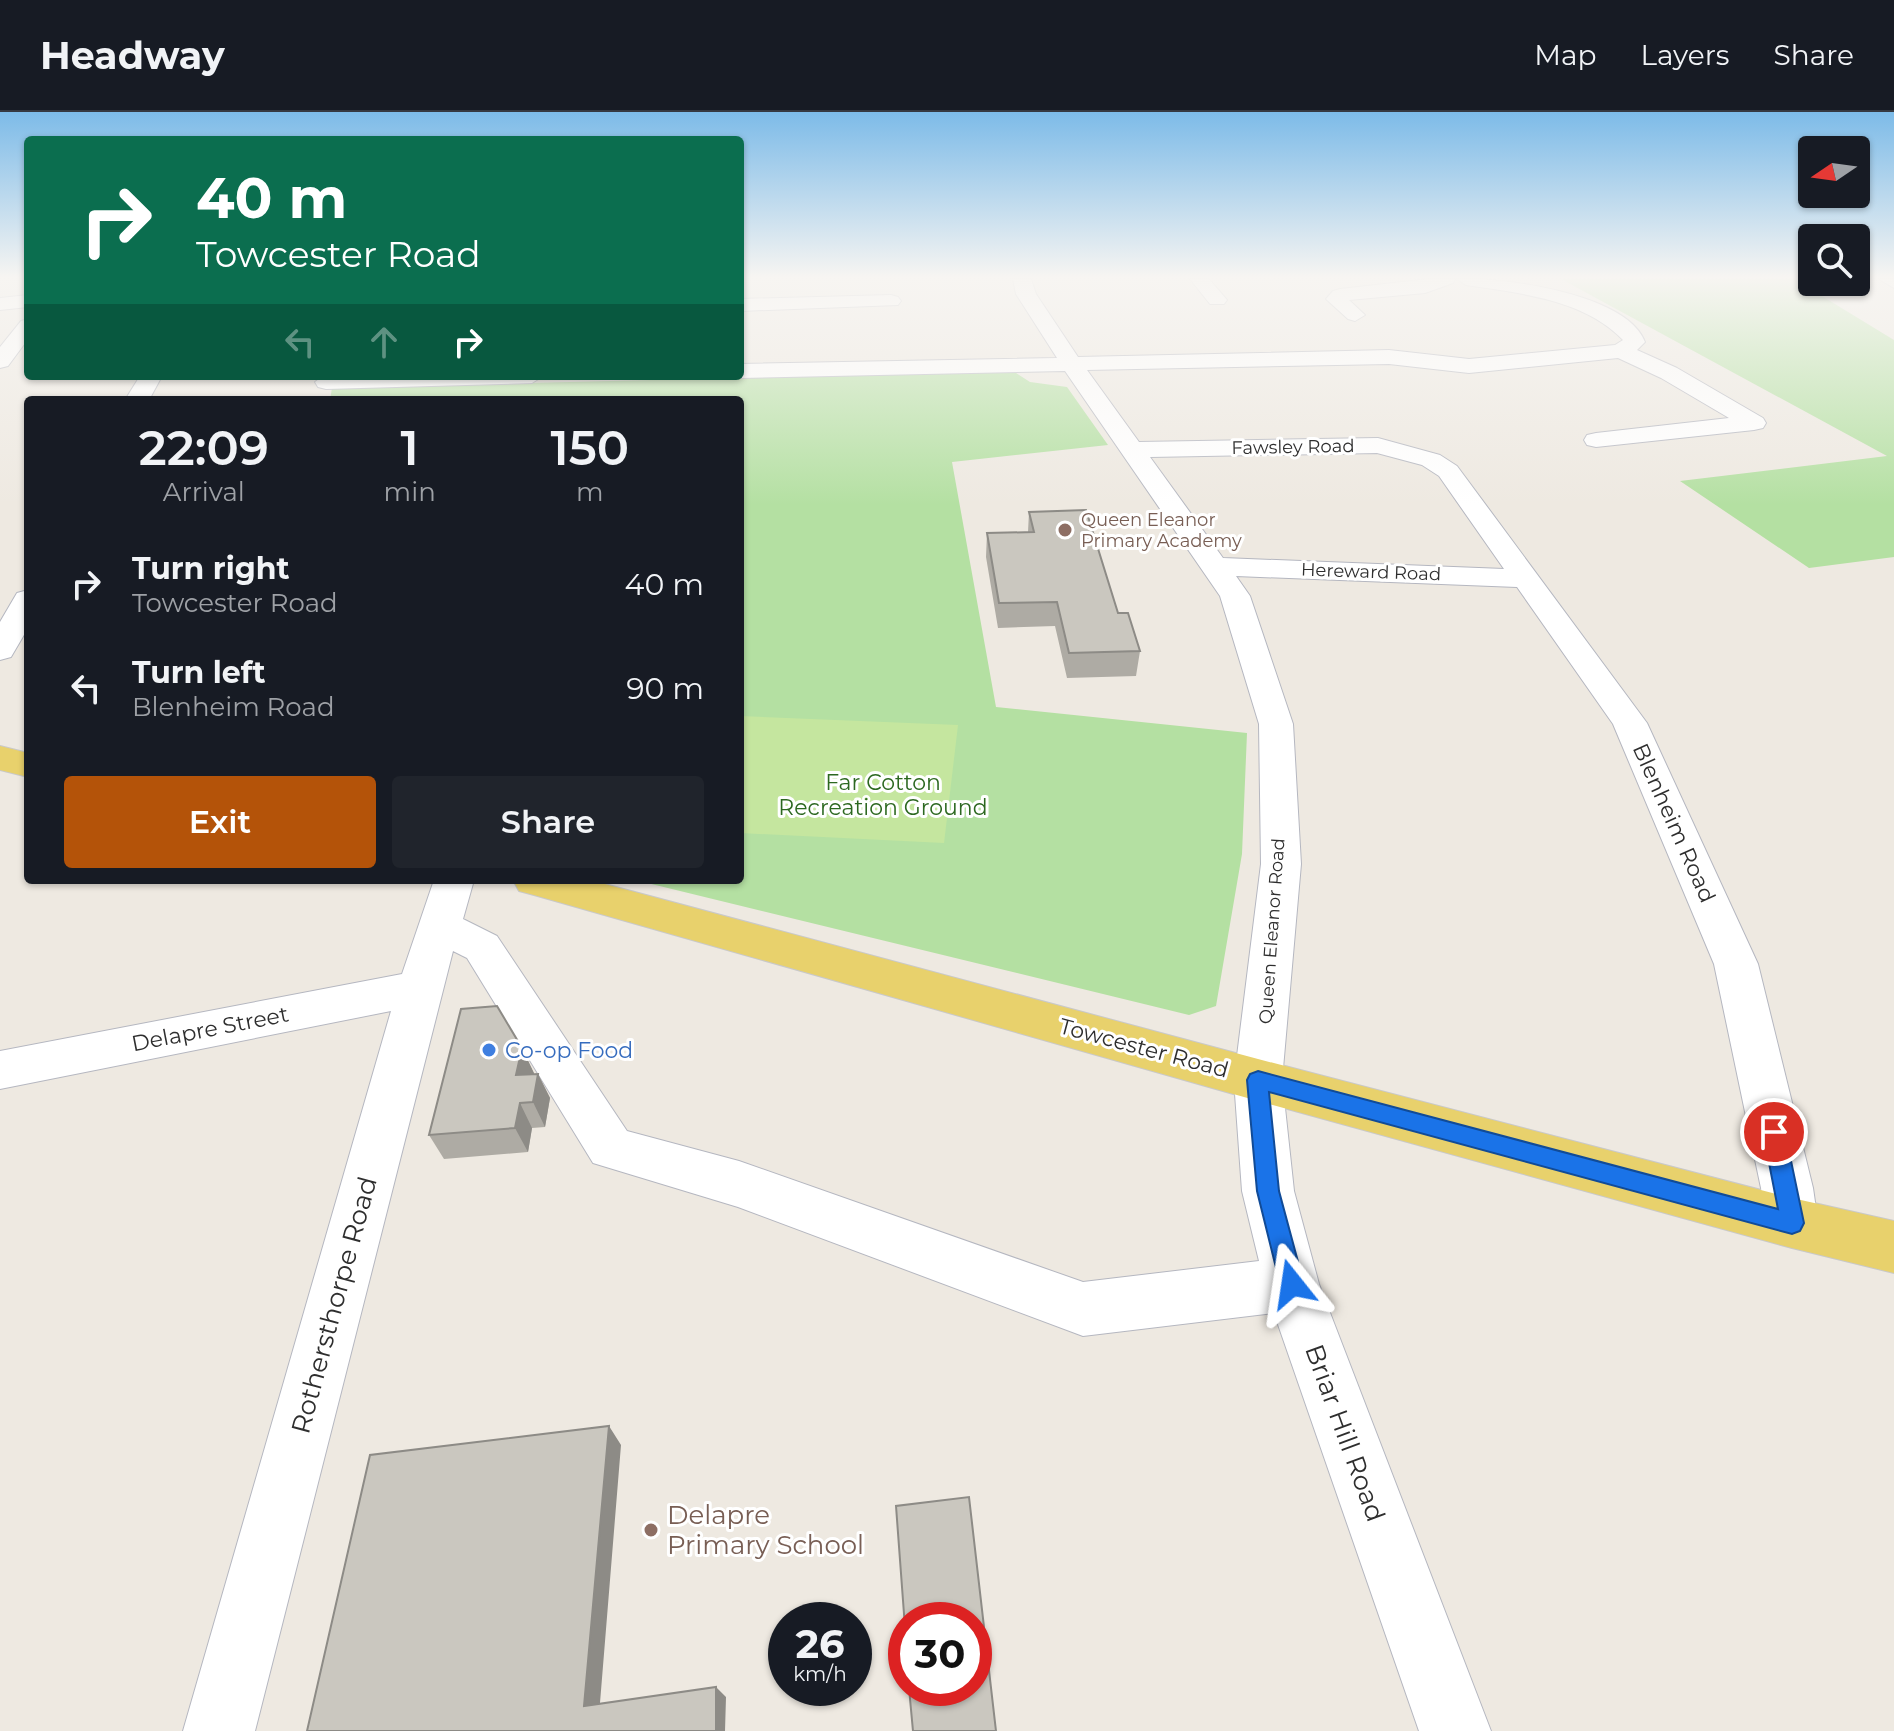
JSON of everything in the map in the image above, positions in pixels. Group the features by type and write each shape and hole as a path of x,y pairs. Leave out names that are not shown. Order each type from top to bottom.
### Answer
{"main road":[{"path":"0,758 24,764"},
{"name":"Towcester Road","path":"548,884 1258,1080 1792,1223 1894,1247"}],"street":[{"name":"Queen Eleanor Road","path":"1065,355 1235,596 1276,724 1281,864 1258,1080"},
{"path":"1494,355 1531,384"},
{"path":"744,371 1389,357 1454,366 1587,355"},
{"path":"1629,355 1669,373 1776,436"},
{"path":"325,386 449,380"},
{"path":"1614,443 1754,423"},
{"name":"Fawsley Road","path":"1132,450 1378,445 1431,460 1448,471"},
{"name":"Blenheim Road","path":"1448,471 1630,723 1736,964 1787,1188 1792,1223"},
{"name":"Hereward Road","path":"1213,566 1528,579"},
{"path":"0,650 24,606"},
{"path":"447,902 482,947 611,1148 739,1184 1083,1309 1292,1284"},
{"name":"Rothersthorpe Road","path":"219,1731 420,988 447,902"},
{"name":"Delapre Street","path":"0,1070 420,988"},
{"name":"Briar Hill Road","path":"1258,1080 1268,1191 1292,1284 1455,1731"}],"green space":[{"path":"1700,355 1894,355 1894,557 1809,568 1680,481 1887,456"},
{"name":"Far Cotton Recreation Ground","path":"1013,371 1030,382 1067,387 1108,445 952,462 996,707 1247,733 1242,854 1216,1006 1189,1015 651,884 744,884 744,396 331,396 332,388"},
{"path":"744,716 958,725 944,843 744,833"}],"building":[{"path":"1086,510 1118,613 1128,613 1140,651 1069,653 1057,602 999,603 987,533 1034,532 1029,512"},
{"path":"497,1006 522,1048 516,1075 538,1074 533,1102 520,1103 515,1128 429,1135 461,1009"},
{"path":"609,1426 584,1706 716,1687 716,1731 307,1731 370,1455"},
{"path":"969,1497 981,1602 903,1602 896,1506"},
{"path":"992,1696 996,1731 913,1731 911,1706 992,1706"}],"place":[{"name":"Queen Eleanor Primary Academy","path":"1065,530"},
{"name":"Co-op Food","path":"489,1050"},
{"name":"Delapre Primary School","path":"651,1530"}],"route":[{"path":"1292,1284 1268,1191 1258,1080 1792,1223 1774,1132"}]}
